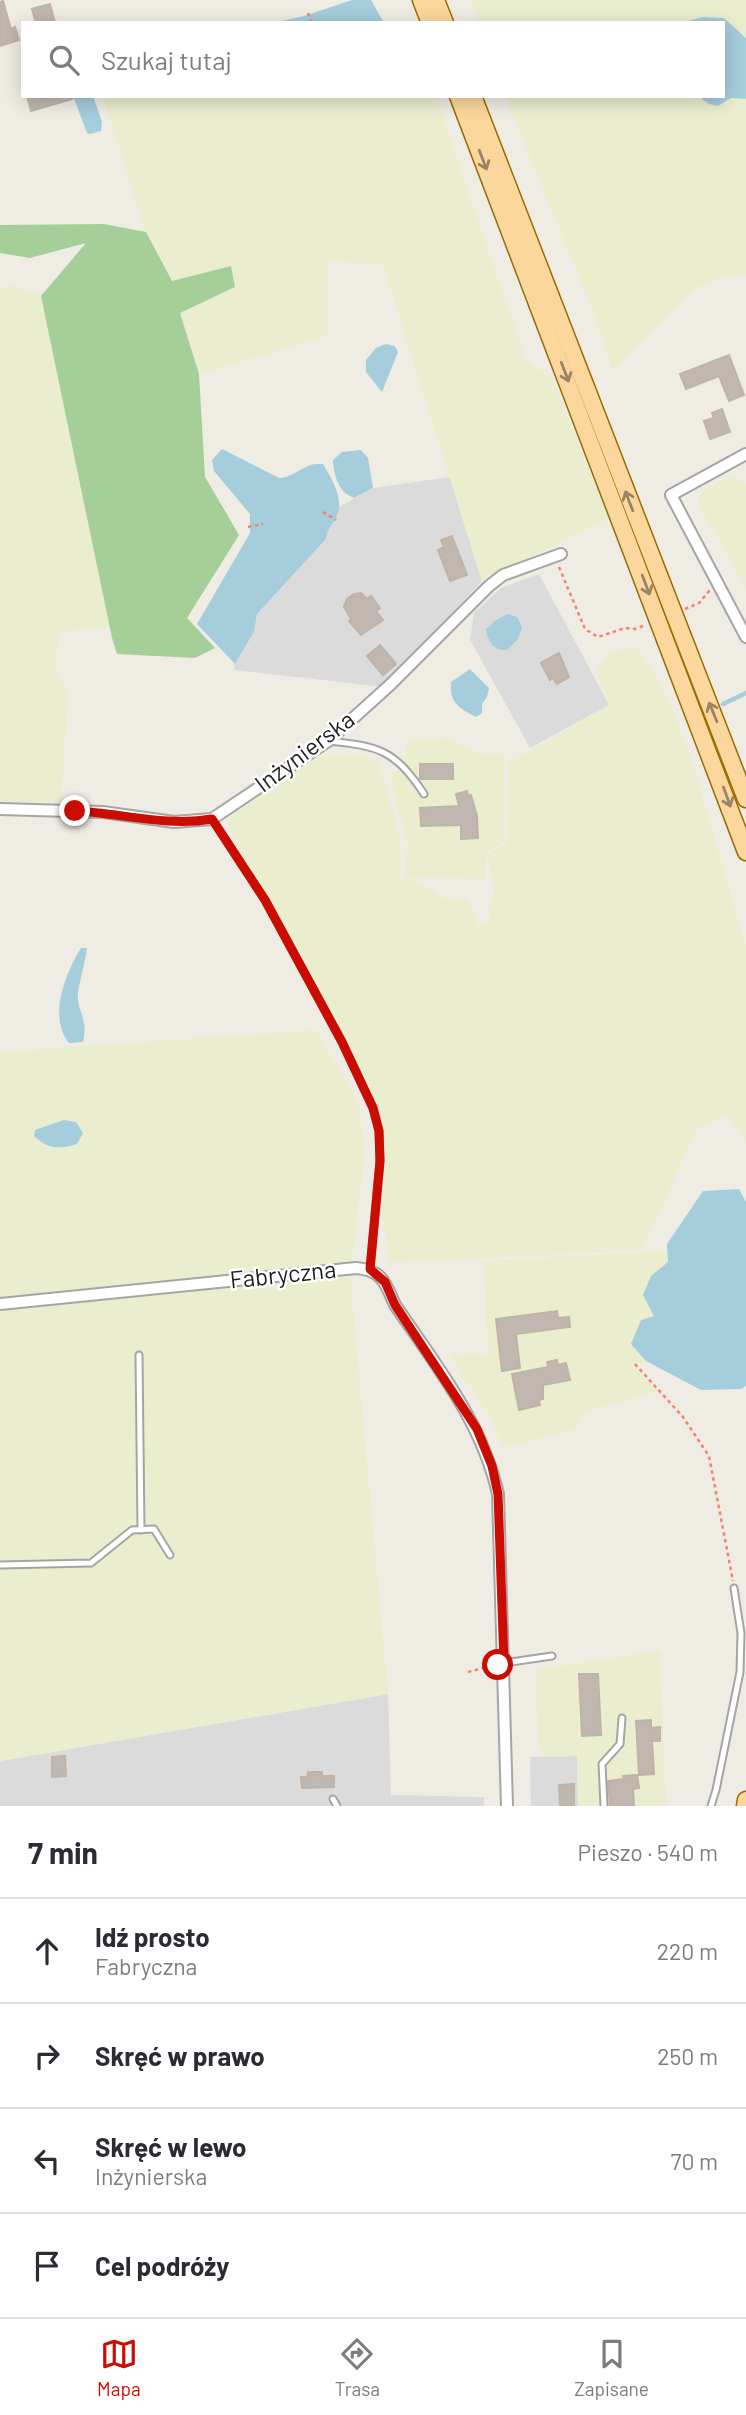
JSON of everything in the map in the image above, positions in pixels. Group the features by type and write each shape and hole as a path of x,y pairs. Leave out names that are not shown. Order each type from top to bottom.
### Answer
{"main road":[{"path":"421,0 429,21"},
{"path":"436,0 443,21"},
{"path":"459,98 746,852"},
{"path":"474,98 746,799"},
{"path":"745,1806 746,1800"}],"street":[{"path":"746,454 671,495 746,637"},
{"name":"Inżynierska","path":"0,809 103,812 174,822 212,819 328,741 503,575 557,556"},
{"name":"Fabryczna","path":"0,1304 356,1268 370,1269 385,1282 395,1305 477,1429 492,1466 498,1494 508,1806"}],"lane":[{"path":"328,741 387,753 408,769 424,794"},
{"path":"212,819 265,900 342,1042 373,1108 379,1131 380,1161 370,1269"},
{"path":"139,1355 141,1530"},
{"path":"0,1565 91,1563 132,1530 154,1529 170,1555"},
{"path":"711,1806 740,1672 741,1633 734,1588"},
{"path":"504,1663 552,1656"},
{"path":"604,1806 602,1764 620,1744 622,1718"},
{"path":"333,1799 337,1806"}],"path":[{"path":"308,13 312,21"},
{"path":"323,512 336,520"},
{"path":"248,527 263,524"},
{"path":"557,556 585,629 598,637 648,624"},
{"path":"686,608 699,603 717,582"},
{"path":"635,1364 683,1417 709,1456 734,1588"},
{"path":"468,1672 504,1663"}],"shaded area":[{"path":"450,477 482,581 384,687 234,670 254,632 257,614 326,539 328,527 338,516 339,507 373,488"},
{"path":"539,574 609,705 530,748 470,640 474,613 501,588"},
{"path":"388,1694 391,1795 484,1797 484,1806 0,1806 0,1761"},
{"path":"577,1756 578,1806 531,1806 530,1757"}],"green space":[{"path":"471,0 746,0 746,274 734,274 696,288 612,371 596,319 506,98 725,98 725,21 478,21"},
{"path":"103,98 437,98 525,358 552,379 609,519 482,581 383,265 328,261 328,336 199,374 180,313 235,287 230,266 172,282 146,232"},
{"path":"104,224 146,232 172,281 231,266 235,287 180,313 199,374 205,477 239,535 187,618 215,648 195,658 117,654 112,638 41,296 86,243 30,258 0,253 0,225"},
{"path":"13,286 41,296 110,626 62,632 57,645 57,671 68,692 61,802 0,802 0,288"},
{"path":"732,476 746,485 746,588 697,501 703,489"},
{"path":"629,647 640,650 670,702 692,761 746,947 746,1143 727,1115 697,1128 643,1250 390,1263 382,1217 385,1133 376,1099 306,964 231,835 228,823 234,810 322,755 357,754 379,764 400,838 399,880 419,881 442,898 468,899 478,926 490,922 489,905 495,891 487,855 507,843 508,763 609,705 595,669 610,653"},
{"path":"450,737 475,753 504,754 504,841 486,853 486,879 406,878 407,843 390,775 402,769 408,740"},
{"path":"316,1030 358,1102 365,1150 350,1275 388,1694 0,1761 0,1052"},
{"path":"667,1251 668,1262 651,1276 654,1316 631,1344 646,1361 635,1365 658,1391 584,1412 574,1430 503,1447 489,1415 449,1355 476,1353 488,1357 484,1261"},
{"path":"660,1651 666,1806 578,1806 577,1756 539,1757 542,1754 538,1746 536,1670"}],"water":[{"path":"352,0 371,0 383,21 282,21"},
{"path":"703,17 724,18 746,38 746,99 731,98 718,106 702,99 725,98 725,21 691,20"},
{"path":"74,98 94,98 102,122 101,131 87,133"},
{"path":"386,344 395,346 398,352 382,392 366,372 366,360 376,348"},
{"path":"222,449 279,478 311,465 323,464 339,500 338,513 326,539 257,614 254,632 235,664 197,624 250,533 250,514 214,471 212,460"},
{"path":"361,450 368,458 373,488 354,498 344,492 338,483 333,460 342,452"},
{"path":"508,614 517,617 522,627 518,639 507,650 502,650 492,645 486,629"},
{"path":"470,669 489,688 482,704 482,713 476,717 456,704 451,689 451,682"},
{"path":"81,948 87,948 78,993 84,1020 83,1042 69,1043 63,1033 59,1008 69,970"},
{"path":"64,1120 76,1122 83,1133 77,1144 54,1147 44,1144 34,1136 35,1130"},
{"path":"739,1189 746,1202 746,1386 741,1389 701,1390 646,1361 631,1344 641,1320 654,1316 643,1295 651,1276 668,1262 667,1244 703,1191"}],"building":[{"path":"3,1 11,29 15,27 19,40 0,46 0,2"},
{"path":"50,4 54,21 35,21 32,9"},
{"path":"28,98 72,98 72,99 31,111"},
{"path":"729,355 744,395 729,401 719,376 686,389 680,374"},
{"path":"722,409 730,432 710,439 704,421 714,418 712,413"},
{"path":"452,536 467,575 450,581 438,550 444,547 441,540"},
{"path":"361,593 367,599 371,596 380,608 376,611 383,620 361,635 349,621 351,619 344,607 347,599"},
{"path":"380,645 396,664 383,675 367,656"},
{"path":"559,653 569,677 557,684 553,678 550,680 541,663"},
{"path":"420,764 453,764 453,779 420,779"},
{"path":"467,791 468,796 471,795 477,816 478,838 461,839 461,825 421,826 420,808 459,806 456,794"},
{"path":"557,1311 558,1318 569,1317 570,1327 516,1334 520,1368 502,1371 496,1319"},
{"path":"557,1360 558,1365 566,1363 570,1380 543,1385 540,1405 519,1410 512,1374 548,1367 547,1362"},
{"path":"579,1674 598,1674 601,1735 582,1736"},
{"path":"651,1720 651,1728 660,1727 660,1741 652,1741 654,1774 639,1775 636,1721"},
{"path":"65,1756 66,1776 52,1777 52,1757"},
{"path":"308,1772 322,1772 322,1776 334,1776 334,1787 302,1788 301,1777 307,1777"},
{"path":"637,1775 639,1788 633,1789 634,1805 610,1806 608,1781"},
{"path":"574,1784 574,1806 560,1806 559,1785"}],"waterway":[{"path":"723,704 746,693"}],"route":[{"path":"75,811 174,822 212,819 265,900 342,1042 373,1108 379,1131 380,1161 370,1269 385,1282 395,1305 477,1429 492,1466 498,1494 504,1663 498,1665"}]}
